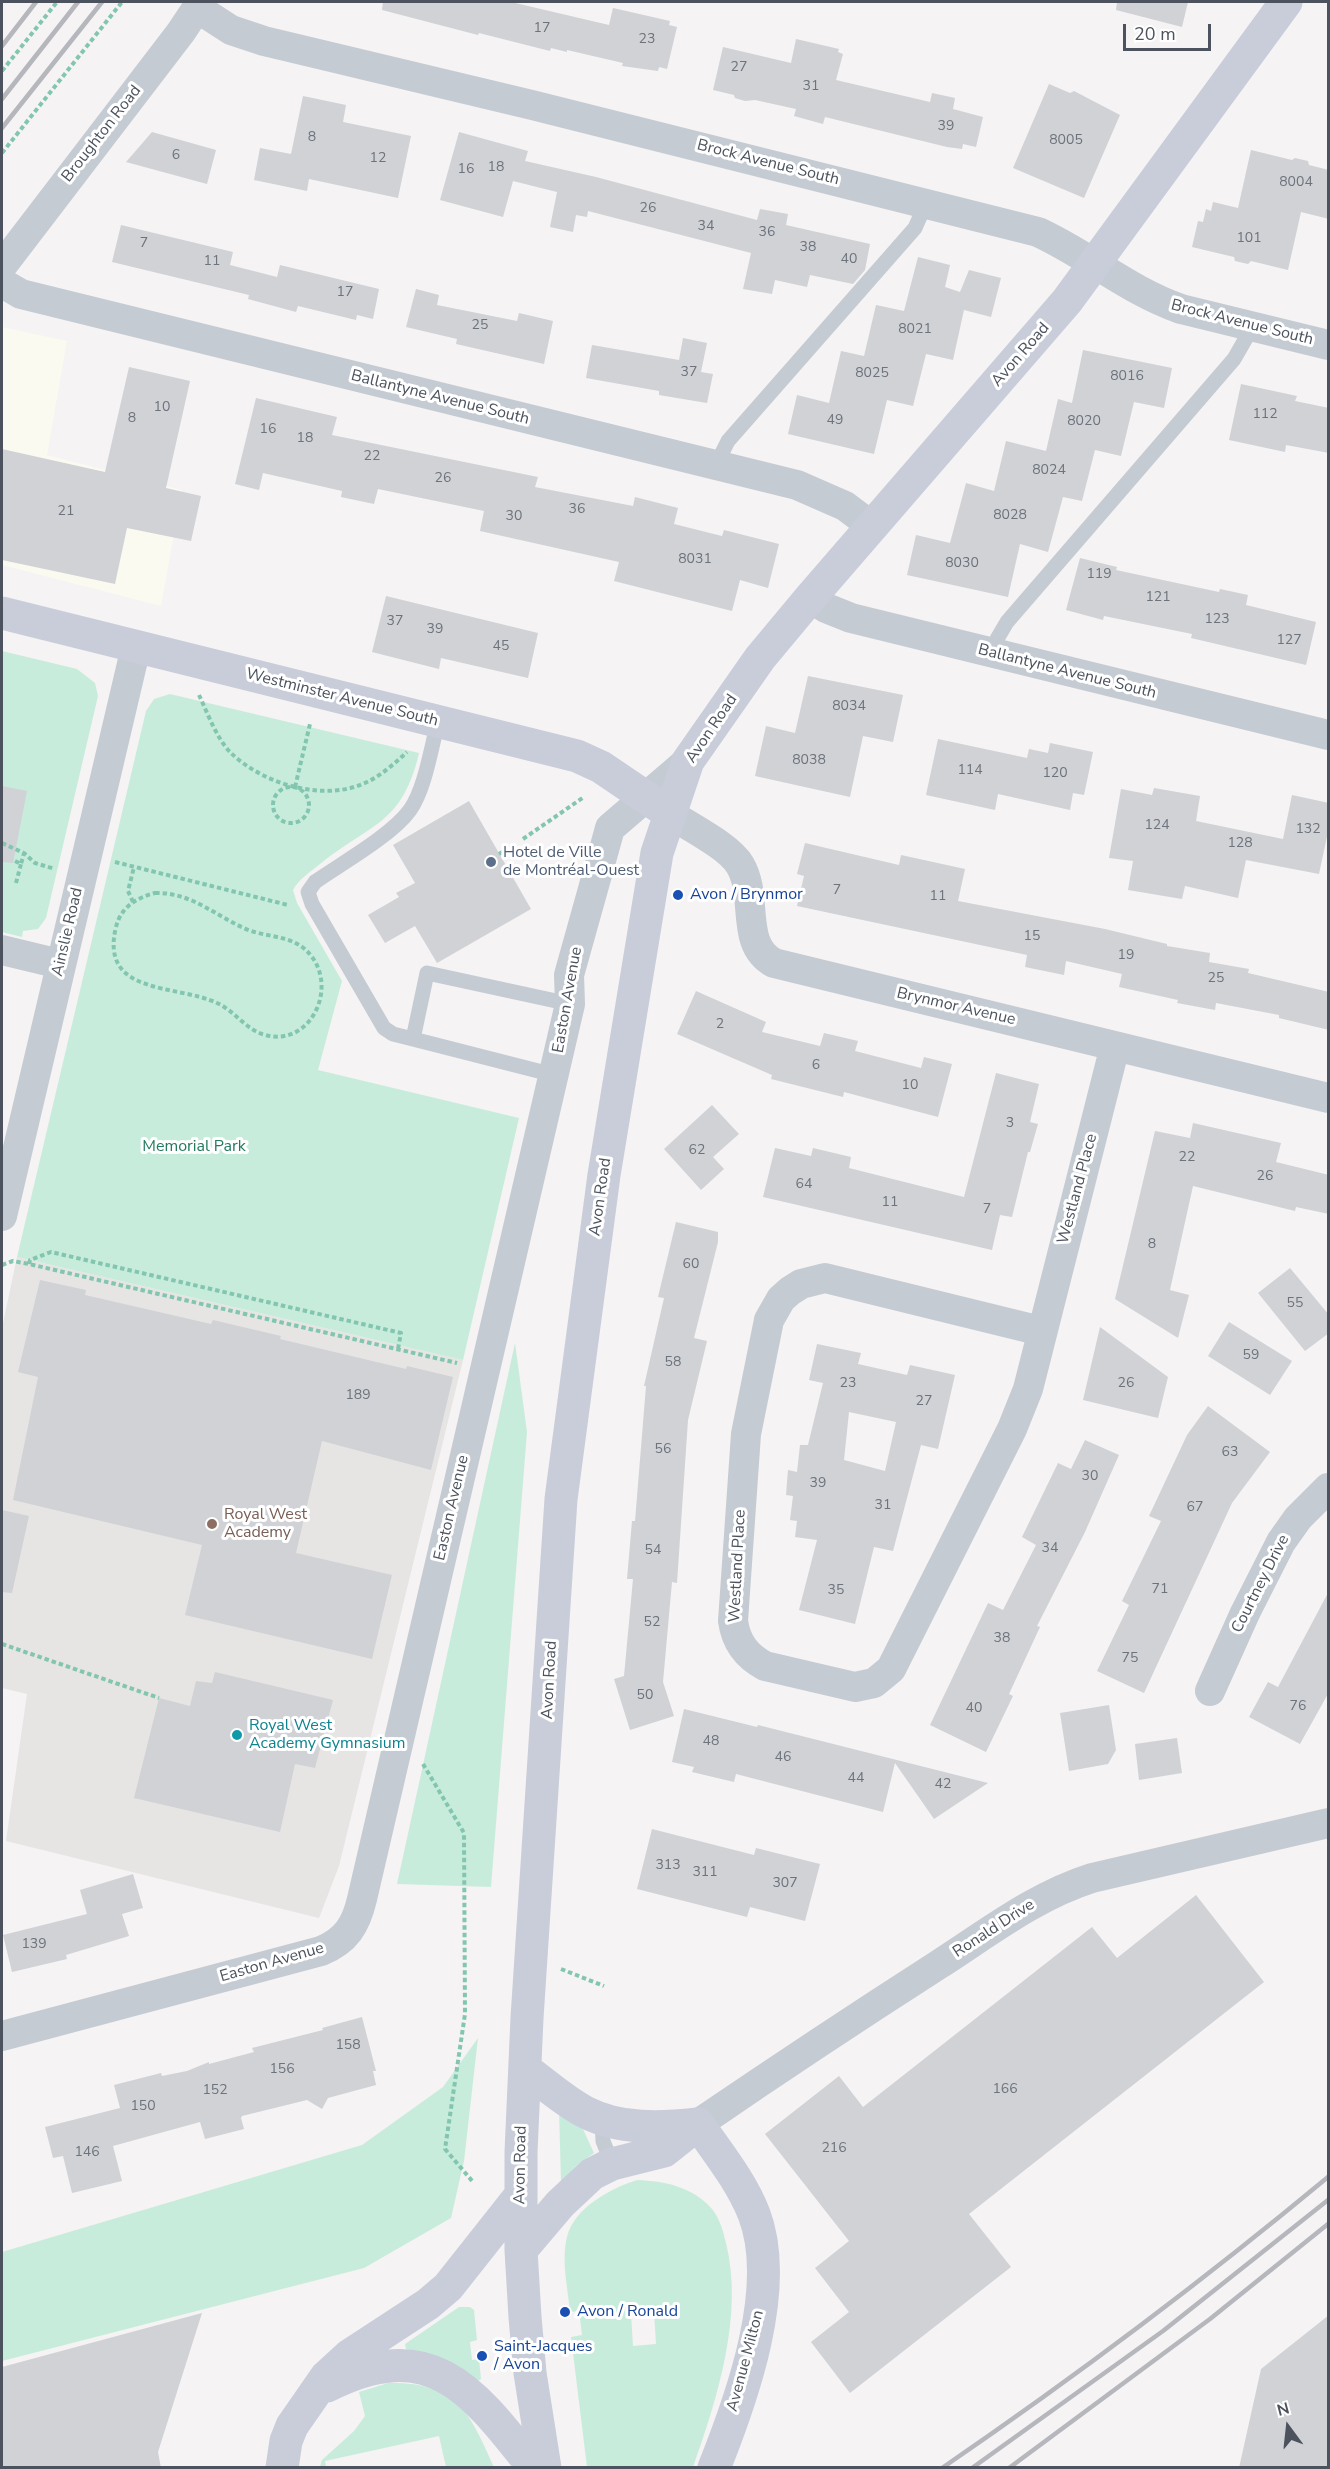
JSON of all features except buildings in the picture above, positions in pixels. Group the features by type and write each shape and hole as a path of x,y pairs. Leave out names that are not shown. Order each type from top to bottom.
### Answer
{"main road":[{"name":"Avon Road","path":"545,2468 530,2373 521,2250 520,2196 525,2068 555,1579 567,1440 604,1175 653,872 657,805 760,658 1059,310 1286,2"},
{"name":"Westminster Avenue South","path":"2,614 583,759 601,767 657,805"},
{"path":"525,2068 574,2105 602,2118 653,2128 699,2124"},
{"path":"521,2250 560,2204 592,2174 612,2164 664,2151 699,2124"},
{"name":"Avenue Milton","path":"699,2124 747,2199 759,2232 763,2262 762,2297 755,2338 714,2468"},
{"path":"282,2468 286,2441 292,2426 326,2378 350,2355 428,2304 448,2287 520,2196"},
{"path":"311,2398 327,2386 362,2371 397,2366 417,2367 435,2372 452,2380 479,2401 534,2468"}],"street":[{"name":"Brock Avenue South","path":"199,5 231,30 264,41 926,202 1038,232 1063,244 1159,301 1181,309 1329,345"},
{"name":"Broughton Road","path":"2,266 199,5"},
{"name":"Ballantyne Avenue South","path":"2,283 21,294 797,485 845,506 873,527"},
{"name":"Ballantyne Avenue South","path":"810,598 841,615 1329,735"},
{"name":"Ainslie Road","path":"2,1216 136,647"},
{"name":"Easton Avenue","path":"2,2036 321,1951 339,1942 353,1927 362,1899 554,1075 570,1004 569,975 610,828 657,805"},
{"name":"Brynmor Avenue","path":"657,805 724,848 740,865 750,890 750,916 754,940 760,952 774,963 1329,1098"},
{"path":"2,950 60,964"},
{"name":"Westland Place","path":"1041,1331 825,1278 801,1284 781,1299 769,1320 749,1410 744,1447 733,1621 740,1644 755,1660 765,1666 855,1687 874,1683 891,1669 1012,1429 1029,1389 1041,1331 1115,1046"},
{"name":"Courtney Drive","path":"1210,1691 1245,1613 1285,1536 1298,1518 1329,1488"},
{"name":"Ronald Drive","path":"699,2124 886,1998 1024,1909 1059,1890 1092,1878 1329,1824"}],"lane":[{"path":"716,465 728,441 915,228 926,202"},
{"path":"994,654 997,639 1007,622 1234,359 1253,326"},
{"path":"438,722 419,791 410,810 382,835 315,882 308,892 317,914 384,1028 393,1034 554,1075"},
{"path":"413,1039 427,973 570,1004"},
{"path":"602,2118 603,2141 612,2164"}],"path":[{"path":"2,71 57,2"},
{"path":"2,153 122,2"},
{"path":"199,695 229,751 257,771 295,787 302,790 307,795 308,810 305,817 299,821 287,823 278,817 273,803 280,790 295,787 327,791 357,786 382,773 411,748"},
{"path":"295,787 310,724"},
{"path":"523,839 584,797"},
{"path":"2,843 24,853 35,863 62,870"},
{"path":"499,854 506,850"},
{"path":"16,883 24,853"},
{"path":"15,861 21,864"},
{"path":"108,861 290,906"},
{"path":"132,902 128,891 134,867"},
{"path":"155,893 183,896 252,931 297,943 314,958 322,977 322,989 316,1013 306,1025 295,1032 270,1036 257,1032 219,1003 136,981 126,974 114,949 118,922 123,910 132,902 155,893"},
{"path":"29,1264 30,1260 51,1252 401,1333 398,1349"},
{"path":"2,1265 13,1261 29,1264 466,1365"},
{"path":"2,1644 159,1698"},
{"path":"423,1764 464,1833 465,2014 445,2149 473,2182"},
{"path":"566,1971 604,1986"}],"shaded area":[{"path":"2,327 67,341 47,455 182,490 161,606 2,565"},
{"name":"Royal West Academy","path":"17,1257 463,1360 339,1866 319,1918 6,1841 27,1694 2,1688 2,1328"}],"green space":[{"path":"2,651 77,669 95,683 98,696 46,918 38,929 23,931 22,937 2,932"},
{"name":"Memorial Park","path":"170,694 419,753 404,795 394,809 309,873 298,882 293,890 297,903 342,981 318,1070 519,1118 463,1360 17,1257 146,711 154,699"},
{"path":"515,1343 527,1432 491,1887 397,1884"},
{"path":"478,2038 464,2161 451,2218 364,2268 2,2361 2,2252 362,2145 443,2087"},
{"path":"559,2110 583,2129 594,2153 576,2166 561,2182"},
{"path":"637,2180 668,2184 696,2195 715,2213 726,2243 731,2271 730,2328 719,2385 693,2467 587,2467 571,2337 582,2335 579,2311 570,2312 565,2246 571,2227 585,2208 616,2188","holes":["654,2313 656,2344 633,2346 631,2314"]},
{"path":"459,2307 470,2307 474,2310 477,2340 470,2342 472,2360 479,2359 481,2379 478,2381 444,2360 406,2349 405,2344"},
{"path":"388,2383 430,2388 445,2394 458,2404 477,2430 494,2467 446,2467 439,2436 325,2461 326,2467 320,2467 322,2460 354,2431 365,2416 359,2392"}],"railway":[{"path":"2,46 36,2"},
{"path":"2,99 78,2"},
{"path":"2,128 102,2"},
{"path":"942,2468 1041,2399 1138,2327 1328,2177"},
{"path":"972,2468 1163,2331 1328,2200"},
{"path":"1009,2468 1210,2319 1328,2224"}],"place":[{"name":"Hotel de Ville de Montréal-Ouest","path":"491,862"},
{"name":"Avon / Brynmor","path":"678,895"},
{"name":"Royal West Academy","path":"212,1524"},
{"name":"Royal West Academy Gymnasium","path":"237,1735"},
{"name":"Avon / Ronald","path":"565,2312"},
{"name":"Saint-Jacques / Avon","path":"482,2356"}]}
